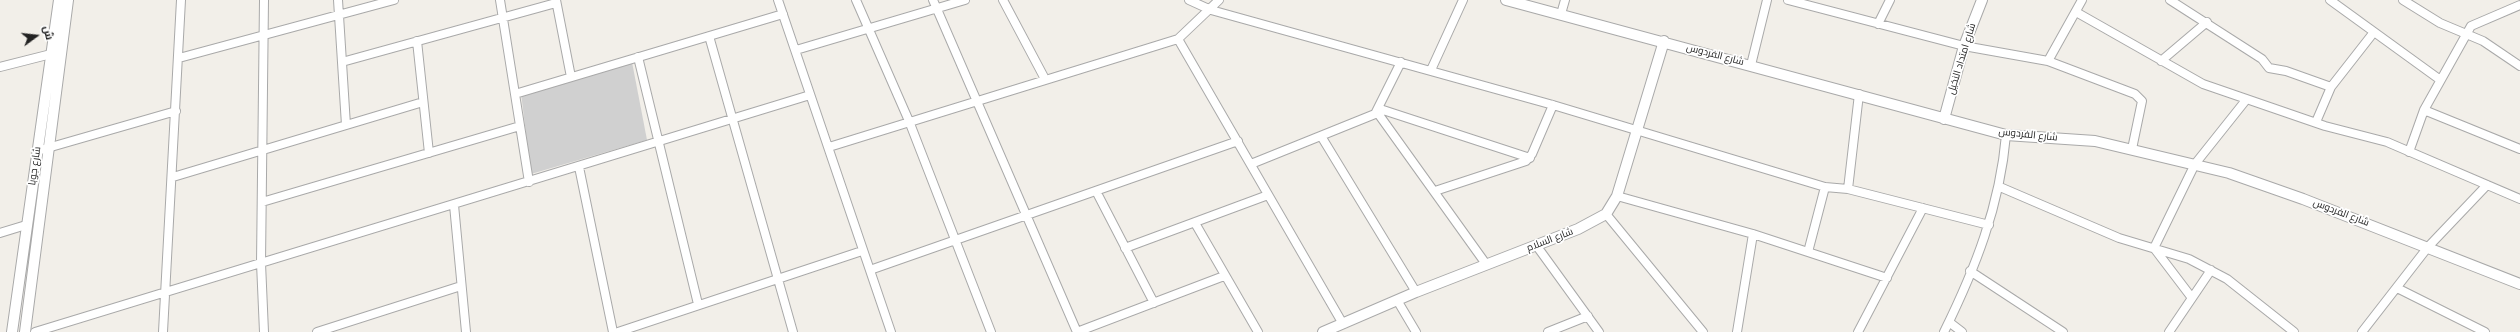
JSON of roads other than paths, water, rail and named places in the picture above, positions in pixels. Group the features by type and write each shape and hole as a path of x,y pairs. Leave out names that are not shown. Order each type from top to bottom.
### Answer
{"street":[{"name":"شارع جوبا","path":"25,332 48,148 59,0"},
{"name":"شارع جوبا","path":"12,332 37,151 55,53 68,0"},
{"path":"163,332 173,177 181,0"},
{"path":"264,0 264,150 261,263 264,332"},
{"path":"338,0 346,125"},
{"path":"179,58 394,0"},
{"path":"500,0 529,182"},
{"path":"778,0 829,147 862,251 891,332"},
{"path":"856,0 867,29 909,121 954,242 991,332"},
{"path":"933,0 978,100 1077,332 1224,276"},
{"path":"796,50 964,0"},
{"path":"1003,0 1045,79"},
{"path":"1189,0 1211,10 1553,105 1825,187 1848,188 1989,225"},
{"path":"829,147 1178,39 1211,10 1219,0"},
{"path":"1431,70 1463,0"},
{"name":"شارع الفردوس","path":"1506,0 1664,41 2006,135 2095,142 2195,164 2258,182 2520,284"},
{"path":"1560,14 1565,0"},
{"path":"1751,65 1767,0"},
{"path":"1788,0 1964,46 2048,61 2140,97 2142,101 2132,149"},
{"path":"1878,24 1890,0"},
{"name":"شارع امتداد النخيل","path":"1944,119 1964,46 1982,0"},
{"path":"2048,61 2082,0"},
{"path":"2170,0 2184,11 2207,22 2262,59 2269,68 2286,70 2331,87"},
{"path":"2330,0 2439,79"},
{"path":"2403,0 2432,19 2466,33 2499,50 2520,66"},
{"path":"342,62 502,18 556,1 571,77"},
{"path":"2408,152 2424,110 2439,79 2466,33 2475,22 2519,7"},
{"path":"2076,12 2203,84 2246,100 2282,109 2316,122 2387,142 2520,199"},
{"path":"515,94 783,14"},
{"path":"2161,61 2207,22"},
{"path":"2316,122 2331,87 2374,32"},
{"path":"709,36 779,278 793,332"},
{"path":"1178,39 1343,324"},
{"path":"1664,41 1616,196 1606,214 1703,332"},
{"path":"417,42 429,153"},
{"path":"0,67 55,53"},
{"path":"638,58 657,143 698,304"},
{"path":"1378,111 1401,62"},
{"path":"1848,188 1859,94"},
{"path":"35,332 733,120 810,95"},
{"path":"2154,248 2195,164 2246,100"},
{"path":"173,177 424,102"},
{"path":"1435,191 1519,165 1530,158 1553,105"},
{"path":"2424,110 2520,149"},
{"path":"37,151 176,111"},
{"path":"1378,111 1486,264"},
{"path":"1251,164 1378,111 1530,158"},
{"path":"262,202 520,126"},
{"path":"1944,332 1989,225 2000,187 2005,160 2006,135"},
{"path":"1321,136 1416,292"},
{"path":"870,270 954,242 1238,141"},
{"path":"579,167 613,332"},
{"path":"2362,332 2428,247 2487,185"},
{"path":"1808,252 1825,187"},
{"path":"2000,187 2120,238 2189,259 2211,270 2294,332"},
{"path":"1096,191 1154,302"},
{"path":"1125,248 1268,195"},
{"path":"1616,196 1754,234 1887,278"},
{"path":"454,205 466,332"},
{"path":"1858,332 1923,208"},
{"name":"شارع السلام","path":"1326,332 1416,292 1578,229 1606,214"},
{"path":"1195,223 1224,276 1258,332"},
{"path":"0,233 26,225"},
{"path":"1737,332 1754,234"},
{"path":"23,249 37,245"},
{"path":"1536,245 1599,332"},
{"path":"2154,248 2192,298"},
{"path":"618,332 698,304 862,251"},
{"path":"2169,332 2211,270"},
{"path":"1970,271 2063,332"},
{"path":"317,332 461,286"},
{"path":"2397,288 2485,332"},
{"path":"1397,300 1416,332"},
{"path":"1548,332 1588,316"},
{"path":"1949,322 1962,332"}]}
